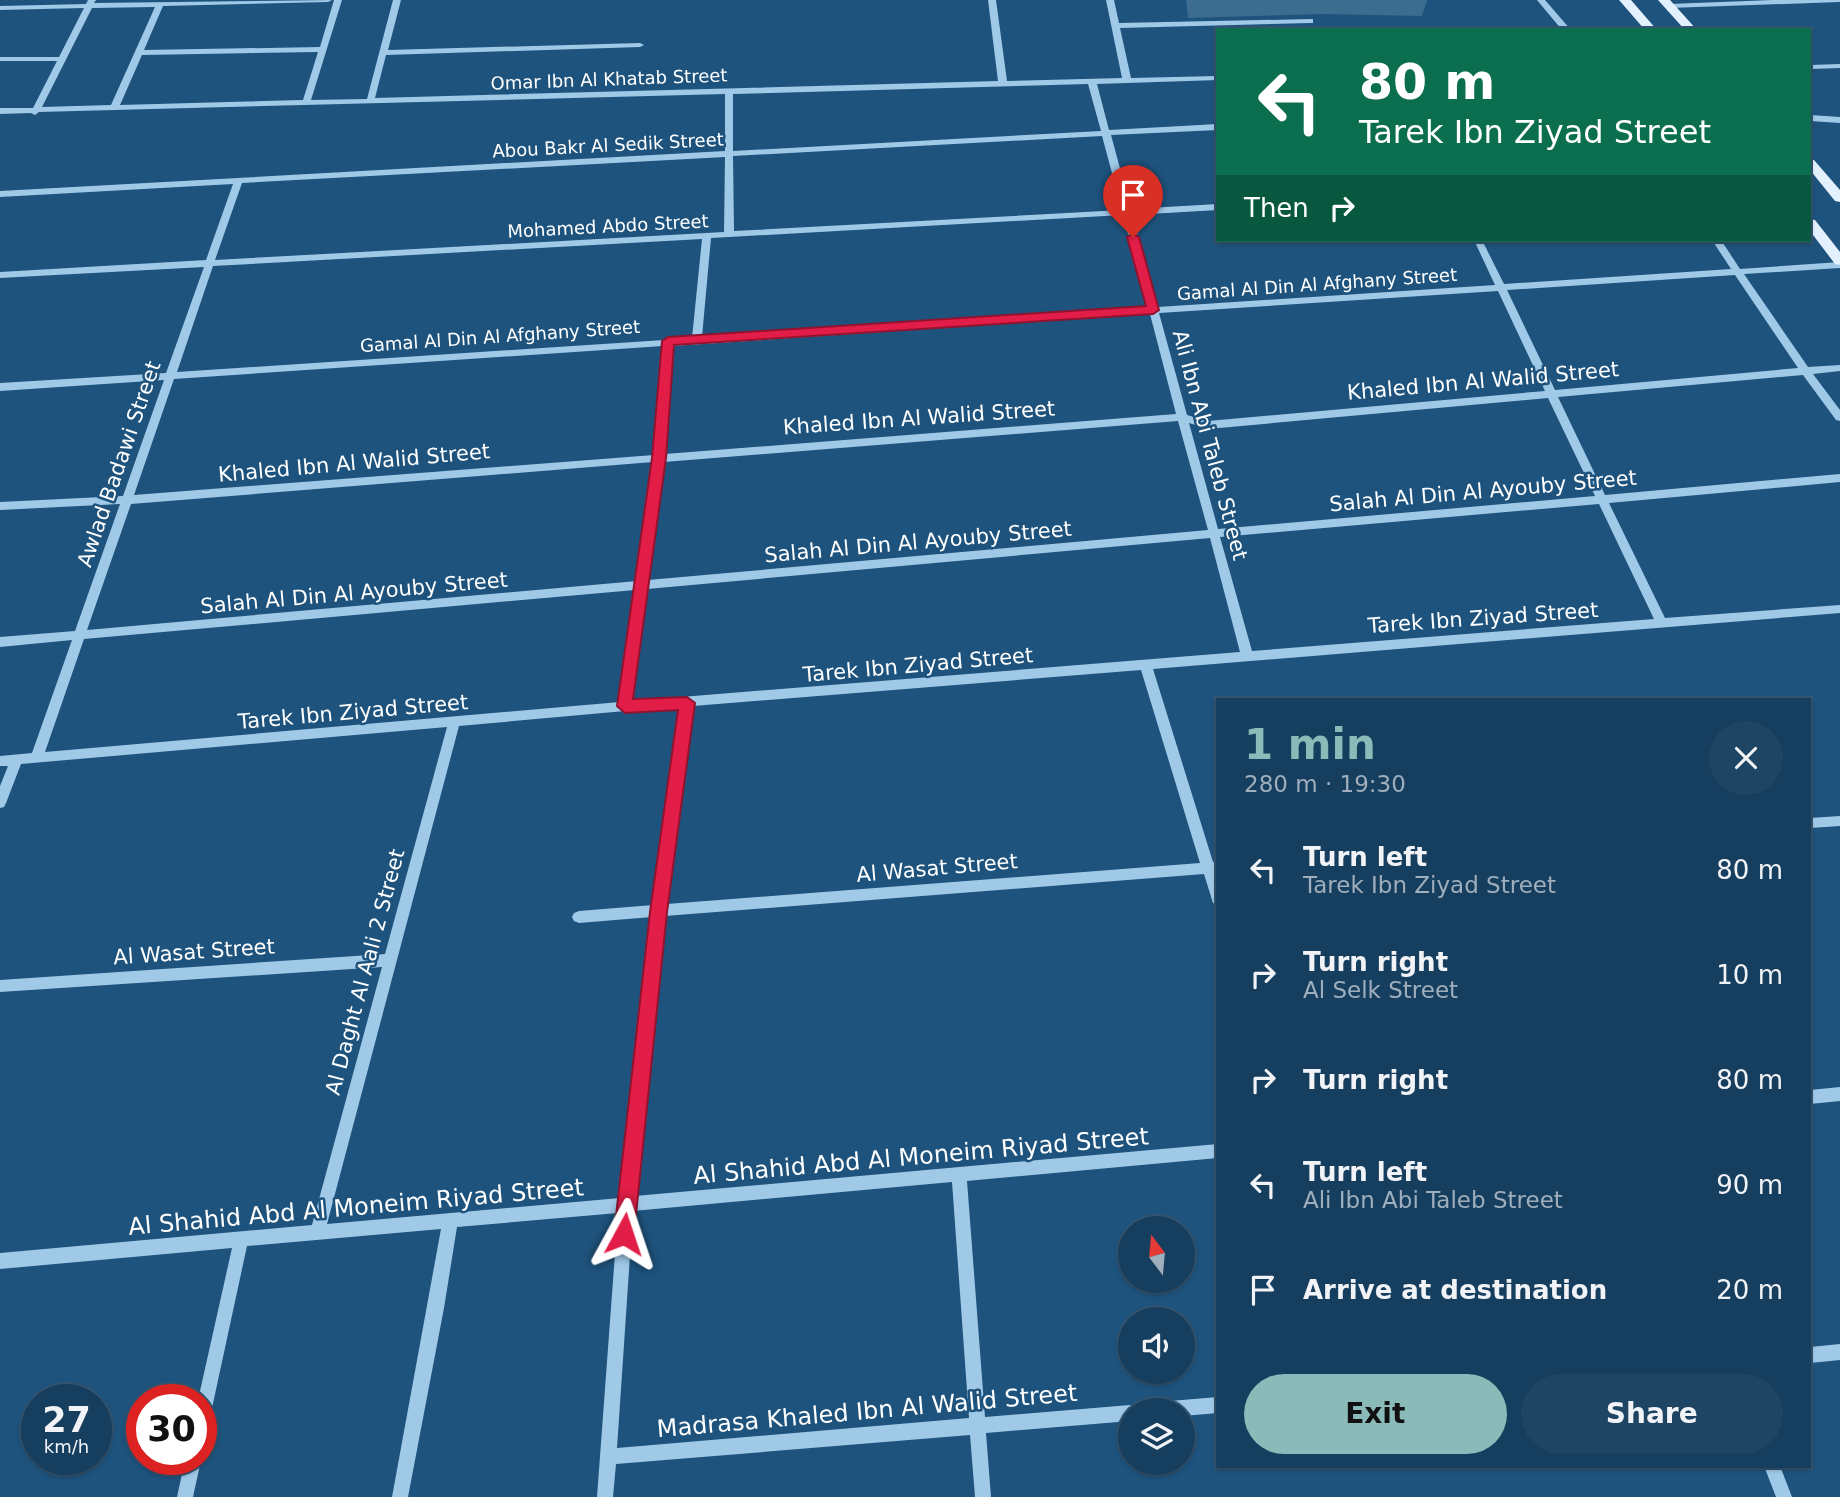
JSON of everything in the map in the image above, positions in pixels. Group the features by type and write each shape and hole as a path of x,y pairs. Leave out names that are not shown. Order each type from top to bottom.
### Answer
{"main road":[{"path":"1625,0 1649,28"},
{"path":"1666,3 1689,28"},
{"path":"1811,164 1840,198"},
{"path":"1811,224 1840,263"}],"street":[{"path":"0,8 90,3 328,0"},
{"path":"306,104 338,0"},
{"path":"370,102 397,0"},
{"path":"992,0 1003,84"},
{"path":"1110,0 1127,81"},
{"path":"1541,0 1565,28"},
{"path":"1666,3 1840,0"},
{"path":"35,112 90,3"},
{"path":"114,109 160,4"},
{"path":"1115,26 1310,21"},
{"path":"383,53 640,45"},
{"path":"139,53 323,49"},
{"path":"0,60 62,59"},
{"path":"1811,67 1840,66"},
{"name":"Omar Ibn Al Khatab Street","path":"0,111 1216,78"},
{"name":"Ali Ibn Abi Taleb Street","path":"1091,82 1247,656"},
{"path":"729,91 729,234"},
{"path":"1811,118 1840,120"},
{"name":"Abou Bakr Al Sedik Street","path":"0,194 1216,127"},
{"name":"Awlad Badawi Street","path":"36,759 239,182"},
{"name":"Mohamed Abdo Street","path":"0,275 1216,207"},
{"path":"697,339 707,236"},
{"path":"1479,242 1661,623"},
{"path":"1717,242 1805,371 1840,417"},
{"name":"Gamal Al Din Al Afghany Street","path":"0,387 1738,272 1840,263"},
{"path":"625,706 659,458 668,341"},
{"name":"Khaled Ibn Al Walid Street","path":"0,506 127,500 1182,417 1208,425 1840,368"},
{"name":"Salah Al Din Al Ayouby Street","path":"0,642 1840,478"},
{"name":"Tarek Ibn Ziyad Street","path":"0,761 625,706 1840,609"},
{"path":"1146,665 1213,867 1216,886"},
{"path":"605,1497 626,1206 659,912 687,703"},
{"name":"Al Daght Al Aali 2 Street","path":"317,1233 454,723"},
{"path":"0,803 16,760"},
{"path":"1811,823 1840,821"},
{"name":"Al Wasat Street","path":"579,917 1213,867"},
{"name":"Al Wasat Street","path":"0,986 390,960"},
{"path":"1811,1097 1840,1094"},
{"name":"Al Shahid Abd Al Moneim Riyad Street","path":"0,1261 1216,1151"},
{"path":"959,1175 983,1497"},
{"path":"400,1497 450,1222"},
{"path":"209,1384 241,1240"},
{"path":"1811,1355 1840,1352"},
{"path":"1195,1407 1216,1405"},
{"name":"Madrasa Khaled Ibn Al Walid Street","path":"607,1457 1118,1414"},
{"path":"1773,1468 1784,1497"},
{"path":"185,1497 190,1475"}],"route":[{"path":"624,1234 659,912 687,703 625,706 659,458 668,341 1153,310 1133,237"}]}
